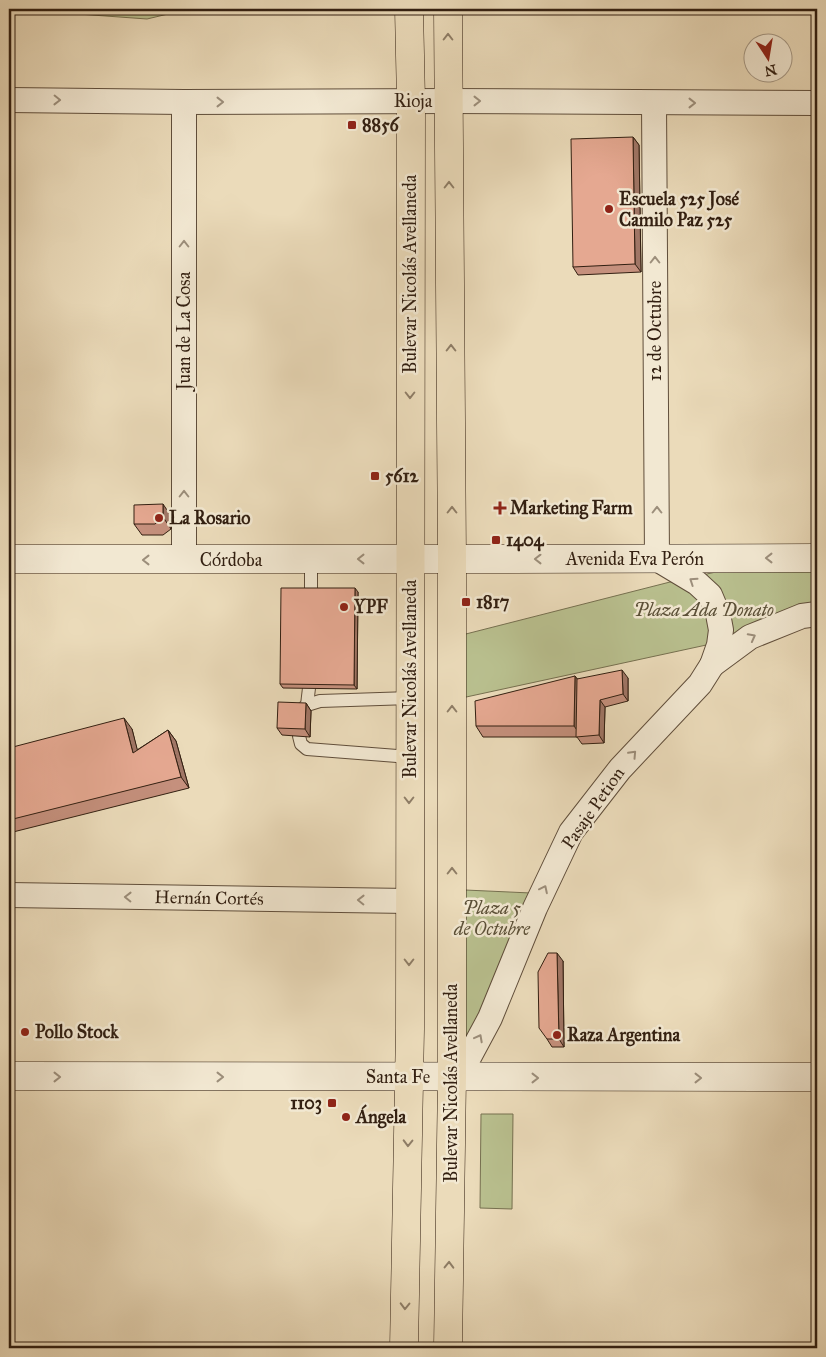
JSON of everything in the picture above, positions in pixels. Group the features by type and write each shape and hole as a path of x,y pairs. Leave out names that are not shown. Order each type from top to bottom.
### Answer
{"main road":[{"name":"Bulevar Nicolás Avellaneda","path":"404,1348 409,1077 411,101 409,9"},
{"name":"Bulevar Nicolás Avellaneda","path":"448,9 452,559 452,1077 448,1348"},
{"name":"Avenida Eva Perón","path":"452,559 817,558"},
{"name":"Córdoba","path":"9,559 452,559"},
{"name":"Santa Fe","path":"9,1076 817,1078"}],"street":[{"name":"Rioja","path":"9,100 817,103"},
{"name":"Juan de La Cosa","path":"184,102 184,560"},
{"name":"12 de Octubre","path":"654,103 657,559"},
{"name":"Pasaje Petion","path":"452,1077 468,1059 490,1018 535,908 571,832 620,769 700,684 712,665 719,646 721,630 718,614 710,595 697,583 657,559"},
{"name":"Pasaje Petion","path":"712,665 750,637 802,616 817,614"},
{"name":"Hernán Cortés","path":"9,895 409,901"}],"lane":[{"path":"311,559 311,592"},
{"path":"308,688 303,708 320,701 410,698"},
{"path":"299,736 301,744 306,749 410,758"}],"green space":[{"path":"9,9 189,9 147,19"},
{"name":"Plaza Ada Donato","path":"817,567 817,609 734,639 457,699 458,636 716,572"},
{"name":"Plaza 5 de Octubre","path":"465,890 531,893 465,1048"},
{"path":"481,1114 513,1114 512,1209 480,1208"}],"building":[{"name":"Escuela 525 José Camilo Paz 525","path":"633,137 635,264 573,267 571,139"},
{"path":"163,504 163,517 155,524 134,524 134,505"},
{"path":"281,588 355,588 354,685 280,684"},
{"path":"622,670 623,694 600,700 599,735 576,737 577,679"},
{"path":"575,676 574,726 476,726 475,701"},
{"path":"278,702 306,703 305,729 277,728"},
{"path":"124,718 133,753 168,730 181,777 9,820 9,748"},
{"path":"548,953 557,953 559,1039 547,1039 539,1028 538,972"}],"place":[{"name":"8856","path":"352,125"},
{"name":"Escuela 525 José Camilo Paz 525","path":"609,209"},
{"name":"5612","path":"375,476"},
{"name":"Marketing Farm","path":"500,508"},
{"name":"La Rosario","path":"159,518"},
{"name":"1404","path":"496,540"},
{"name":"1817","path":"466,602"},
{"name":"YPF","path":"344,607"},
{"name":"Pollo Stock","path":"25,1032"},
{"name":"Raza Argentina","path":"557,1035"},
{"name":"1103","path":"332,1103"},
{"name":"Ángela","path":"346,1117"}]}
